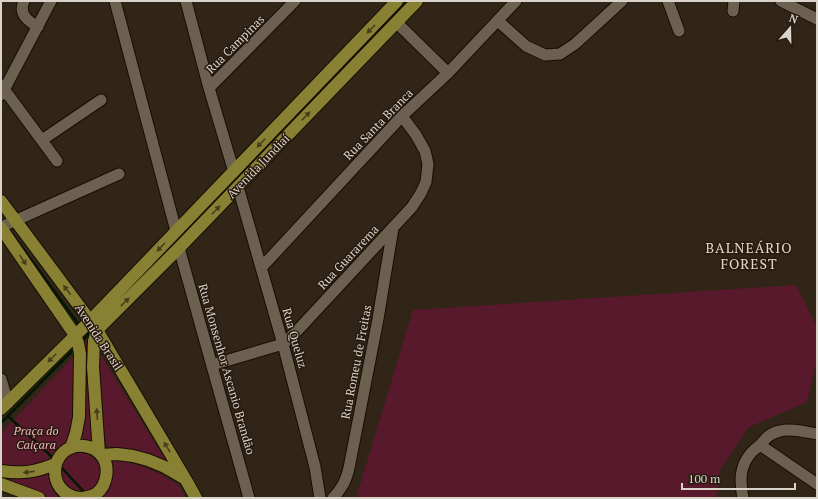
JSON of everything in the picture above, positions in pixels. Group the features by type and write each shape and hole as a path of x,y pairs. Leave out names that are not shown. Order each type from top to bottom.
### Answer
{"main road":[{"name":"Avenida Jundiaí","path":"86,332 176,231 397,1"},
{"name":"Avenida Jundiaí","path":"86,332 179,248 417,1"},
{"name":"Avenida Brasil","path":"1,201 6,225 86,332 186,480 196,498"},
{"name":"Avenida Brasil","path":"6,225 86,332"},
{"path":"4,406 86,332"},
{"path":"71,448 79,417 86,332"},
{"path":"86,332 94,340 93,367 100,454"},
{"path":"77,498 66,493 60,488 54,472 55,464 59,457 71,448 79,446 94,449 105,460 107,469 103,486 97,493 90,497 82,498"},
{"path":"100,454 117,454 148,460 165,467 186,480"},
{"path":"1,471 14,473 28,472 42,470 55,464"},
{"path":"1,484 39,498"}],"street":[{"path":"24,1 22,5 23,13 28,21 38,27"},
{"path":"51,1 2,90 57,161"},
{"path":"115,1 176,231"},
{"name":"Rua Campinas","path":"209,88 295,1"},
{"name":"Rua Santa Branca","path":"261,268 402,116 448,72 516,1"},
{"path":"498,21 526,46 545,55 560,54 575,44 622,1"},
{"path":"668,1 679,31"},
{"path":"781,1 817,19"},
{"path":"187,2 209,88 234,172"},
{"path":"397,23 448,72"},
{"path":"42,140 101,100"},
{"name":"Rua Guararema","path":"212,365 283,344 298,331 412,207 426,182 428,164 425,151 416,134 402,116"},
{"path":"6,225 119,174"},
{"name":"Rua Queluz","path":"238,187 283,344 315,467 320,498"},
{"name":"Rua Romeu de Freitas","path":"334,498 346,480 349,468 378,320 393,227"},
{"name":"Rua Monsenhor Ascanio Brandão","path":"179,248 249,498"},
{"path":"1,379 4,406"},
{"path":"742,498 740,481 743,467 749,455 766,437 779,431 789,430 817,434"},
{"path":"760,445 817,484"}],"green space":[{"path":"796,285 817,327 817,359 807,402 749,427 720,470 716,498 356,498 413,310"},
{"name":"Praça do Caiçara","path":"92,335 97,446 80,442 82,349"},
{"path":"99,352 167,463 112,450 106,444 99,413 97,383"},
{"name":"Praça do Caiçara","path":"74,356 76,416 68,439 63,448 48,463 37,466 1,467 1,433"},
{"name":"Praça do Caiçara","path":"81,452 98,462 101,475 99,483 93,490 78,495 59,480 60,469 63,461 69,455"},
{"path":"108,459 145,467 162,475 179,485 185,498 98,498"},
{"name":"Praça do Caiçara","path":"48,474 51,488 60,498 49,498 1,479 25,479"}],"waterway":[{"path":"171,247 408,1"},
{"path":"7,227 80,326"},
{"path":"82,341 92,330"},
{"path":"1,423 75,348"},
{"path":"8,416 52,457"},
{"path":"61,467 85,493"}],"district":[{"name":"BALNEÁRIO FOREST","path":"749,256"}]}
